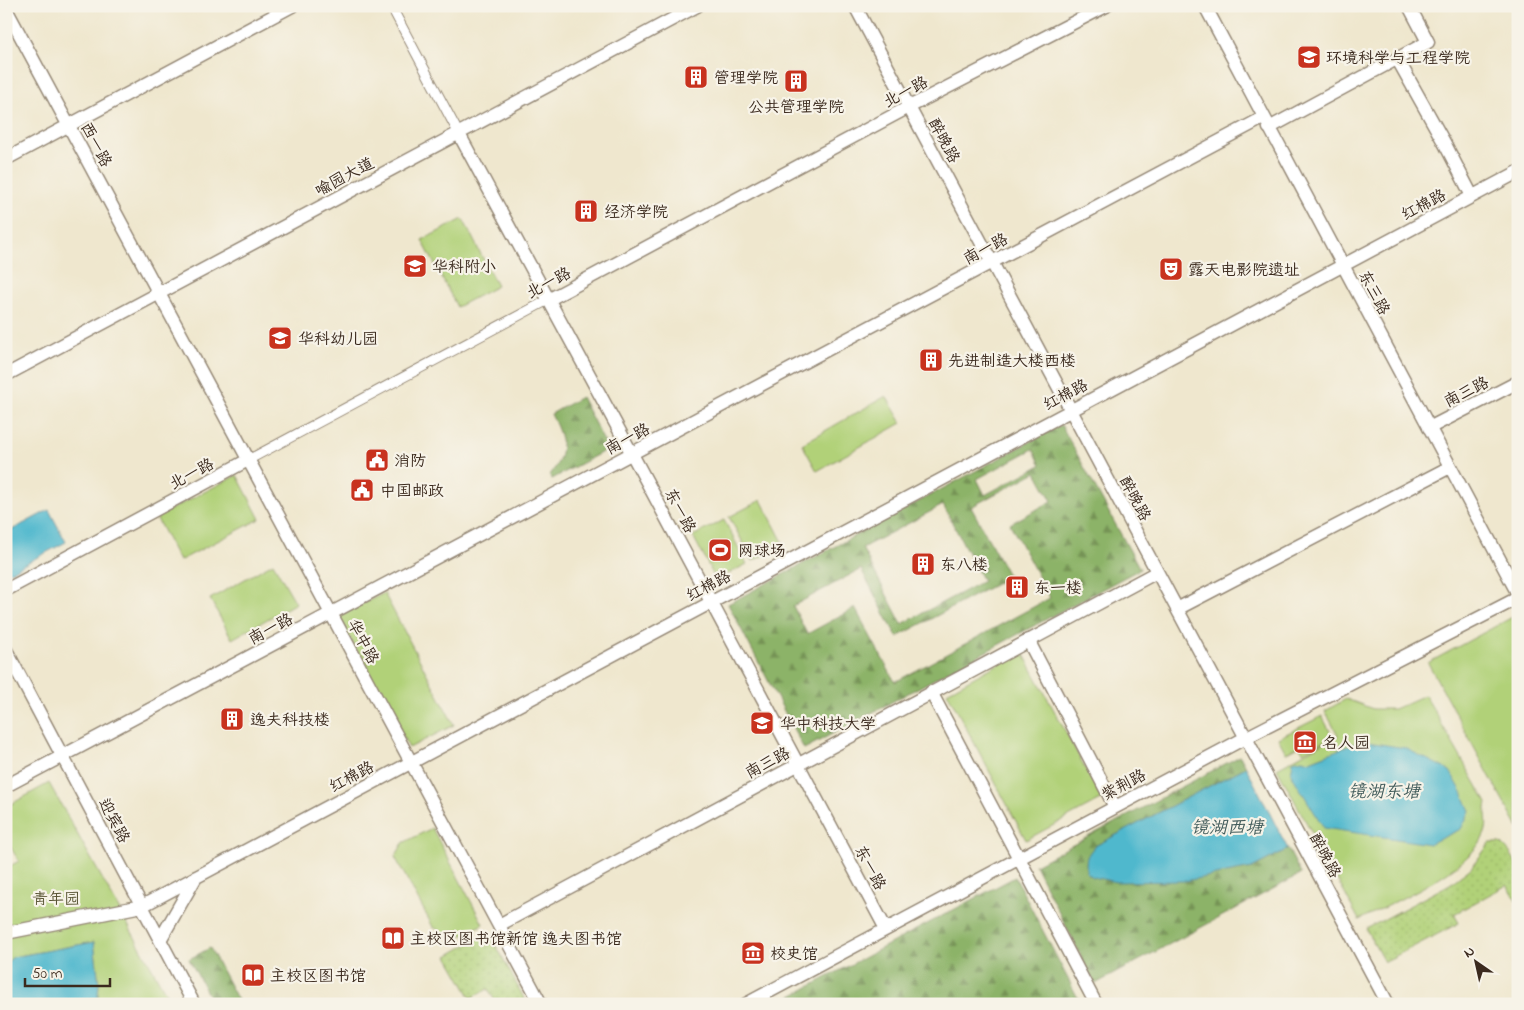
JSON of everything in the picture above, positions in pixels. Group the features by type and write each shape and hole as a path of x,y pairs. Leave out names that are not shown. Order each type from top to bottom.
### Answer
{"street":[{"path":"6,159 292,6"},
{"path":"391,6 459,134"},
{"name":"喻园大道","path":"6,375 698,6"},
{"name":"醉晚路","path":"855,6 1388,1004"},
{"name":"北一路","path":"6,590 909,107 1106,6"},
{"name":"东三路","path":"1204,6 1518,594"},
{"name":"南一路","path":"6,786 992,262 1266,123 1398,60 1428,42 1409,6"},
{"name":"西一路","path":"6,9 159,294"},
{"path":"1398,60 1472,196"},
{"name":"东一路","path":"459,134 886,929"},
{"name":"红棉路","path":"6,933 142,906 1518,172"},
{"name":"华中路","path":"159,294 541,1004"},
{"name":"南三路","path":"1429,428 1518,382"},
{"path":"1176,609 1450,467"},
{"name":"南三路","path":"499,925 1157,572"},
{"name":"紫荆路","path":"746,1004 1245,738 1518,598"},
{"path":"1028,640 1115,807"},
{"name":"迎宾路","path":"6,650 194,1004"},
{"path":"931,692 1096,1004"},
{"path":"160,940 196,877"}],"green space":[{"path":"463,219 497,286 457,307 422,240"},
{"path":"886,396 902,423 817,471 802,444"},
{"path":"581,397 608,449 552,479 550,475 556,467 562,445 551,414"},
{"path":"1061,425 1140,569 804,749 728,604","holes":["1033,449 1041,465 985,495 977,479","1036,472 1052,501 1010,524 1050,598 895,682 855,608 807,634 793,606 861,569 897,637 1009,577 971,507","943,505 983,581 902,624 862,548"]},
{"path":"237,475 260,519 179,561 156,517"},
{"name":"网球场","path":"761,500 784,544 753,561 729,517"},
{"name":"网球场","path":"724,520 747,564 716,580 693,536"},
{"path":"273,563 296,603 232,639 210,599"},
{"path":"384,593 454,725 409,748 338,616"},
{"path":"1518,614 1518,828 1428,663"},
{"path":"1022,651 1102,799 1026,840 947,692"},
{"path":"1425,695 1487,803 1486,829 1477,846 1465,859 1448,872 1359,920 1277,768 1338,735 1325,711 1346,699 1373,709 1394,709","holes":["1361,741 1291,774 1302,759 1310,761"]},
{"path":"1322,716 1333,737 1303,752 1299,746 1286,753 1278,738"},
{"path":"1240,756 1246,767 1095,846 1227,872 1252,868 1288,849 1301,874 1095,984 1035,865"},
{"name":"青年园","path":"49,783 172,1004 97,1004 99,984 94,942 13,957 6,963 6,868 19,861 6,840 6,807"},
{"path":"432,828 483,924 464,935 446,934 433,927 395,857 403,843"},
{"path":"1490,843 1501,843 1513,857 1518,870 1518,903 1507,885 1454,914 1459,923 1384,962 1366,929 1450,884 1471,868"},
{"path":"1015,877 1081,1004 777,1004"},
{"path":"489,932 527,1004 497,1004 488,989 471,998 447,956"},
{"path":"210,948 240,1004 213,1004 189,959"}],"water":[{"path":"49,510 66,542 6,574 6,533"},
{"name":"镜湖东塘","path":"1361,741 1405,748 1450,771 1470,811 1461,829 1429,844 1324,828 1291,774 1293,761 1302,759 1310,761"},
{"name":"镜湖西塘","path":"1246,767 1288,849 1252,868 1185,881 1116,882 1093,877 1087,873 1087,858 1095,846"},
{"path":"94,942 99,984 97,1004 6,1004 6,963 13,957"}],"place":[{"name":"环境科学与工程学院","path":"1309,57"},
{"name":"管理学院","path":"696,77"},
{"name":"公共管理学院","path":"796,81"},
{"name":"经济学院","path":"586,211"},
{"name":"华科附小","path":"415,266"},
{"name":"露天电影院遗址","path":"1171,269"},
{"name":"华科幼儿园","path":"280,338"},
{"name":"先进制造大楼西楼","path":"931,360"},
{"name":"消防","path":"377,460"},
{"name":"中国邮政","path":"362,490"},
{"name":"网球场","path":"720,550"},
{"name":"东八楼","path":"923,564"},
{"name":"东一楼","path":"1017,587"},
{"name":"逸夫科技楼","path":"232,719"},
{"name":"华中科技大学","path":"762,723"},
{"name":"名人园","path":"1305,742"},
{"name":"主校区图书馆新馆 逸夫图书馆","path":"393,938"},
{"name":"校史馆","path":"753,953"},
{"name":"主校区图书馆","path":"253,975"}]}
